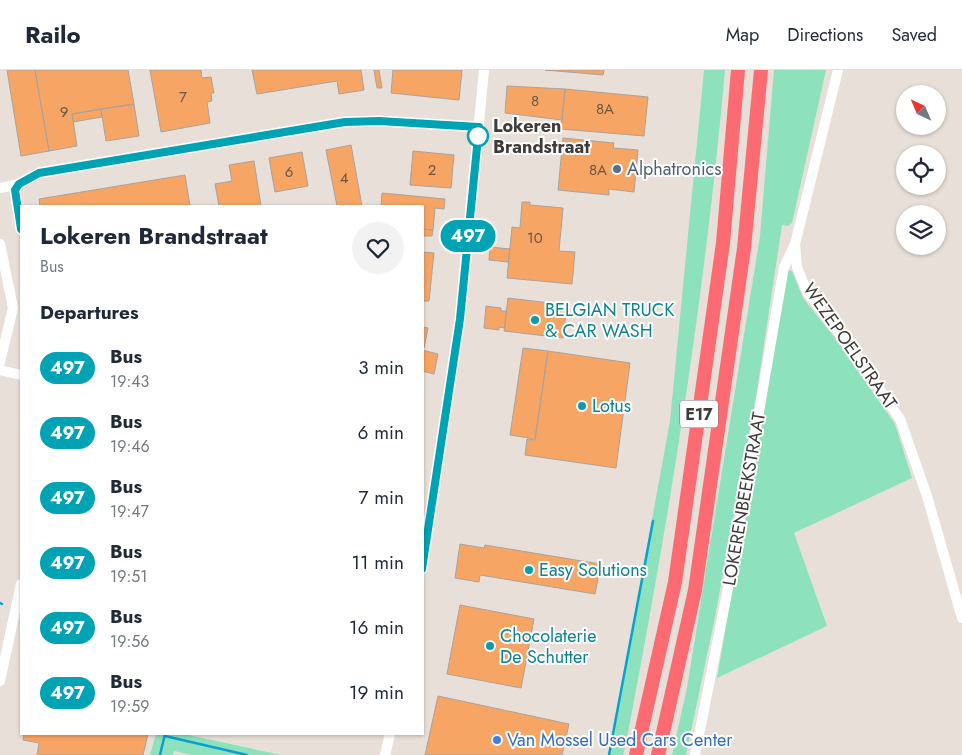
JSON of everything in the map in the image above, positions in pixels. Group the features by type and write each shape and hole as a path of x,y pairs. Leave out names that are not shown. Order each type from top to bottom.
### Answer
{"highway":[{"name":"E17","path":"636,755 674,582 723,243 738,70"},
{"name":"E17","path":"658,755 695,590 744,248 761,70"}],"street":[{"path":"424,556 460,319 484,70"},
{"name":"WEZEPOELSTRAAT","path":"838,70 795,244 797,267 808,292 857,356 900,419 927,496 962,618"},
{"path":"0,188 19,184 39,173 345,122 379,121 479,127"},
{"path":"19,184 15,190 20,223"},
{"path":"0,244 13,308 0,362"},
{"name":"LOKERENBEEKSTRAAT","path":"695,755 732,568 784,267 795,244"},
{"path":"0,370 20,374"},
{"path":"0,681 20,589"},
{"path":"385,755 390,735"}],"green space":[{"path":"704,70 725,70 717,155 696,323 657,576 626,743 623,755 609,755 670,421"},
{"path":"774,70 826,70 792,223 788,226 782,225 757,391 714,622 686,755 672,755 687,688 760,236"},
{"path":"788,270 792,271 803,298 832,334 895,424 912,478 794,533 827,626 717,678"},
{"path":"156,735 189,735 281,755 192,755 174,751 173,755 150,755"}],"building":[{"path":"7,70 35,70 49,151 21,156"},
{"path":"35,70 128,70 134,104 72,114 77,146 49,151"},
{"path":"150,70 201,70 202,78 211,77 214,93 211,93 212,101 207,102 210,123 161,132"},
{"path":"252,70 361,70 364,90 339,94 337,81 257,94"},
{"path":"374,70 379,70 382,88 377,88"},
{"path":"393,70 462,70 459,100 391,93"},
{"path":"545,70 604,70 603,75"},
{"path":"507,86 565,89 562,120 505,113"},
{"path":"565,89 648,97 644,136 561,129"},
{"path":"134,104 139,136 106,141 101,109"},
{"path":"101,109 102,117 73,122 72,114"},
{"path":"563,138 614,143 613,148 638,150 634,192 609,189 609,195 558,190"},
{"path":"351,145 362,205 337,205 326,150"},
{"path":"413,151 454,155 451,188 410,185"},
{"path":"302,152 308,186 275,192 269,158"},
{"path":"254,161 261,205 219,205 215,184 232,181 229,165"},
{"path":"185,175 190,205 40,205 39,199"},
{"path":"382,193 445,199 444,209 435,208 433,230 424,229 424,205 381,205"},
{"path":"522,202 530,202 530,205 563,208 559,251 575,252 572,284 507,278 512,227 520,228"},
{"path":"424,229 433,230 432,236 424,236"},
{"path":"490,247 510,249 508,262 489,260"},
{"path":"424,252 434,253 429,301 424,301"},
{"name":"BELGIAN TRUCK & CAR WASH","path":"508,298 567,305 563,338 504,331"},
{"path":"486,306 501,308 501,311 506,311 505,328 499,327 499,330 484,328"},
{"path":"424,327 428,328 424,348"},
{"path":"523,348 548,351 535,439 510,435"},
{"path":"424,350 438,354 434,374 424,372"},
{"name":"Lotus","path":"548,351 630,363 616,468 525,455 527,439 535,440"},
{"name":"Easy Solutions","path":"460,544 484,548 485,545 600,564 603,567 602,574 599,573 595,594 480,575 479,582 455,578"},
{"name":"Chocolaterie De Schutter","path":"460,605 534,619 521,688 447,674"},
{"name":"Van Mossel Used Cars Center","path":"438,696 569,724 562,755 425,755"},
{"path":"24,735 148,735 143,755 37,755 39,743 23,740"}],"waterway":[{"path":"609,755 653,521"},
{"path":"160,755 165,735"},
{"path":"165,736 247,755"}],"bus line":[{"name":"497","path":"20,224 15,190 19,184 39,173 345,122 379,121 479,127 460,319 447,416 424,559"}],"place":[{"name":"Lokeren Brandstraat","path":"478,136"},
{"name":"Alphatronics","path":"617,169"},
{"name":"BELGIAN TRUCK & CAR WASH","path":"535,320"},
{"name":"Lotus","path":"582,406"},
{"name":"Easy Solutions","path":"529,570"},
{"name":"Chocolaterie De Schutter","path":"490,646"},
{"name":"Van Mossel Used Cars Center","path":"497,740"}]}
